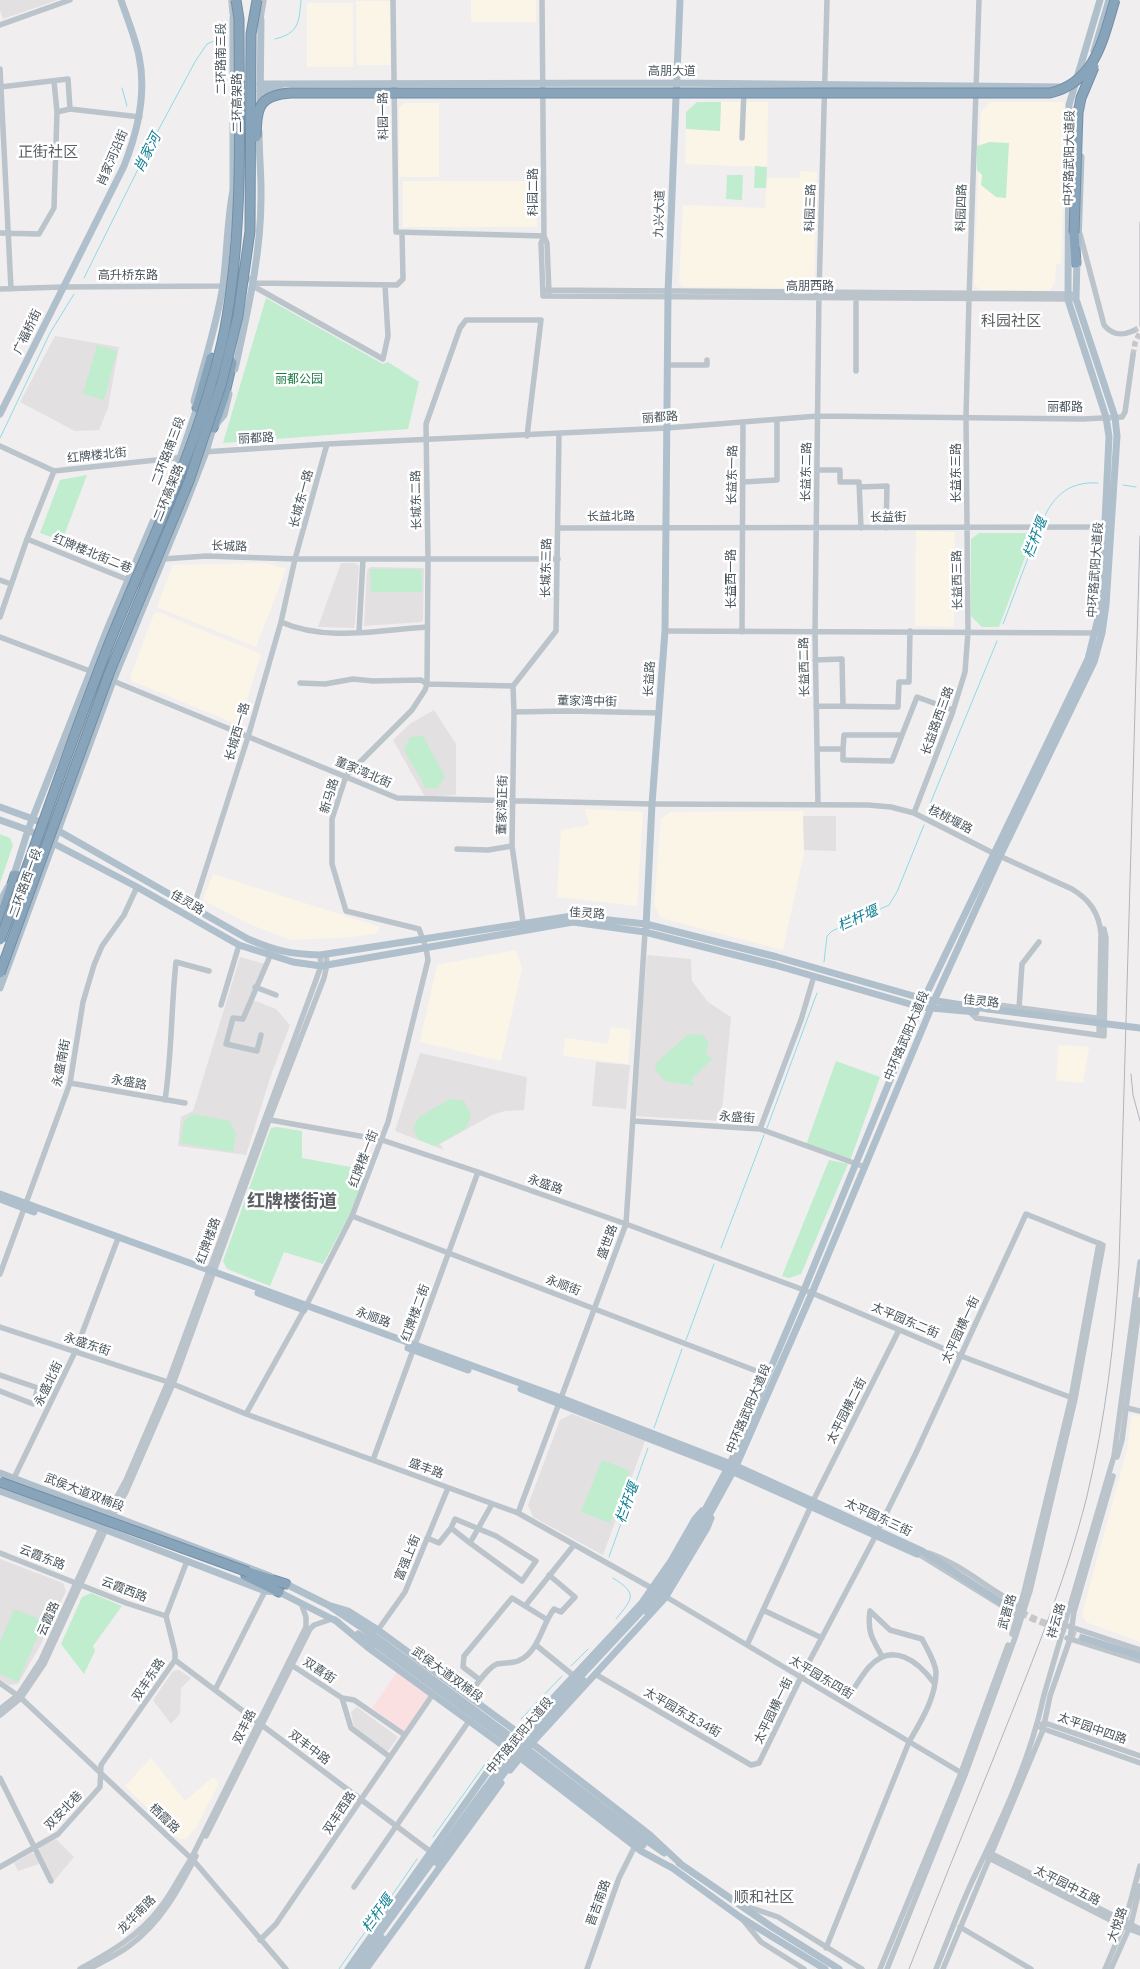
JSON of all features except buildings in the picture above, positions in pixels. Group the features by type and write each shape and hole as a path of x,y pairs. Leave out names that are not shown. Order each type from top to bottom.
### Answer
{"highway":[{"name":"二环高架路","path":"0,940 105,654 188,452 202,412 224,331 231,293 238,218 239,19 237,0"},
{"name":"二环高架路","path":"0,973 110,671 189,481 222,382 236,325 250,231 251,34 257,0"},
{"path":"1076,263 1078,113 1081,98 1099,52 1115,0"},
{"path":"251,199 255,171 257,113 262,102 272,96 281,94 1050,93 1065,88 1081,78 1099,52"},
{"path":"658,94 681,96 775,96 797,95 825,88"},
{"path":"197,408 222,315 235,225 238,218"},
{"path":"213,428 224,397 242,320 252,244 250,231"},
{"path":"0,921 2,905 15,875"},
{"path":"0,1482 247,1574 279,1592"},
{"path":"0,1487 247,1574 286,1584"}],"main road":[{"name":"肖家河沿街","path":"63,287 124,166 136,137 140,117 142,90 139,56 120,0"},
{"name":"二环路南三段","path":"28,830 90,671 180,458 197,408 194,401 223,286 229,212 233,190 233,18 237,0"},
{"path":"57,830 113,681 206,452 213,428 224,415 254,282 261,191 259,152 261,20 257,0"},
{"name":"九兴大道","path":"667,428 668,294 680,0"},
{"path":"1072,297 1069,105 1100,0"},
{"name":"中环路武阳大道段","path":"1076,232 1083,90 1110,0"},
{"name":"高朋大道","path":"260,88 675,86 1083,90"},
{"name":"高朋大道","path":"675,86 744,91 825,88"},
{"name":"中环路武阳大道段","path":"1076,263 1072,297 1106,417 1109,437 1107,527"},
{"name":"广福桥街","path":"0,414 63,287"},
{"name":"中环路武阳大道段","path":"354,1969 380,1937 518,1744 648,1604 678,1560 714,1501 732,1467 808,1291 865,1166 997,855 1088,660 1098,633 1117,436 1115,417 1072,297"},
{"name":"长益路","path":"645,932 652,804 665,631 667,428"},
{"name":"佳灵路","path":"0,807 57,830 248,939 291,954 323,955 523,922 572,916 646,924 777,957 924,999 969,1009 1140,1028"},
{"name":"佳灵路","path":"0,820 28,830 53,843 137,887 239,945 292,962 324,966 523,929 573,922 645,932 814,976 931,1010 969,1009"},
{"name":"二环路西一段","path":"15,875 28,830"},
{"name":"二环路西一段","path":"0,988 57,830"},
{"name":"中环路武阳大道段","path":"732,1467 767,1375 808,1291 856,1164 920,1007 997,855"},
{"name":"佳灵路","path":"988,1011 1140,1033"},
{"name":"永顺路","path":"0,1194 26,1207 211,1272 560,1401 732,1467"},
{"path":"0,1199 211,1272"},
{"name":"太平园东三街","path":"732,1467 921,1553 1003,1603"},
{"name":"武侯大道双楠段","path":"0,1473 260,1571 328,1605 375,1632 514,1738 645,1843 674,1869 740,1917 825,1969"},
{"name":"武侯大道双楠段","path":"0,1491 265,1591 279,1592 333,1619 375,1644 645,1843 743,1905 772,1927 840,1969"},
{"path":"348,1969 493,1764 641,1604 695,1519 714,1501"},
{"path":"366,1969 532,1743 666,1596 708,1528 714,1501"},
{"path":"333,1619 370,1649 507,1748 635,1846 674,1869"},
{"path":"375,1632 532,1743 650,1835 683,1866"},
{"path":"1082,1637 1140,1656"},
{"name":"中环路武阳大道段","path":"360,1969 380,1937"}],"street":[{"path":"0,25 70,0"},
{"path":"231,0 233,18"},
{"path":"261,20 264,0"},
{"name":"科园一路","path":"385,285 397,285 403,279 399,233 393,0"},
{"name":"科园二路","path":"542,0 544,236 547,243 546,293"},
{"name":"科园三路","path":"818,416 819,294 827,0"},
{"name":"科园四路","path":"966,417 979,0"},
{"path":"0,69 11,289"},
{"path":"0,87 68,80 70,109"},
{"path":"0,234 39,234 54,208 56,112 54,81"},
{"path":"742,138 744,91"},
{"path":"56,112 70,109 140,117"},
{"path":"1076,232 1104,325 1108,330 1119,335 1133,331"},
{"path":"399,233 544,236"},
{"path":"254,282 383,359 388,336 385,285"},
{"name":"高升桥东路","path":"0,289 223,286 254,282 385,285"},
{"name":"高朋西路","path":"546,293 1072,297"},
{"name":"高朋西路","path":"819,294 856,297 969,296"},
{"path":"856,297 856,371"},
{"name":"长城东二路","path":"428,560 426,424 460,328 466,320 541,320 528,436"},
{"path":"1115,417 1124,416 1133,355"},
{"path":"668,365 693,363 707,365 707,360"},
{"name":"丽都路","path":"206,452 327,444 667,428 818,416 1083,419 1115,417"},
{"name":"长益东二路","path":"817,527 818,416"},
{"name":"长益东三路","path":"966,417 967,528"},
{"path":"743,482 777,480 777,420"},
{"name":"长益东一路","path":"742,527 743,423"},
{"name":"长城东三路","path":"513,686 556,631 559,434"},
{"name":"长城东一路","path":"296,559 327,444"},
{"path":"0,446 54,471"},
{"name":"红牌楼北街","path":"0,617 27,539 54,471 180,458 206,452"},
{"path":"818,470 840,470 840,482 859,482 861,528"},
{"path":"860,487 887,486 886,528"},
{"name":"长益街","path":"665,526 861,528 1107,527"},
{"name":"长益北路","path":"558,528 665,526"},
{"name":"长益西一路","path":"742,527 742,632"},
{"name":"长益西二路","path":"817,527 815,660 818,805"},
{"name":"长益西三路","path":"967,528 968,632"},
{"name":"红牌楼北街二巷","path":"27,539 150,589"},
{"name":"长城路","path":"163,559 206,556 296,559 558,559"},
{"name":"长城西一路","path":"193,909 248,737 281,622 296,559"},
{"path":"359,632 363,559"},
{"name":"新马路","path":"426,948 419,929 346,911 332,864 332,819 346,776 412,710 425,690 427,684 428,560"},
{"path":"0,580 11,584"},
{"path":"281,622 305,631 328,633 427,626"},
{"path":"665,631 1098,633"},
{"path":"816,706 898,707 899,682 908,682 910,632"},
{"name":"长益路西三路","path":"914,813 953,710 965,672 968,632"},
{"path":"0,637 90,671"},
{"path":"815,660 842,659 843,706"},
{"path":"300,683 325,684 353,679 373,681 421,680 427,684 513,686"},
{"name":"董家湾北街","path":"113,681 397,798 652,804"},
{"name":"董家湾正街","path":"513,686 512,846 523,922"},
{"path":"902,735 844,735 843,760 892,761 917,697 953,710"},
{"name":"董家湾中街","path":"514,712 660,713"},
{"path":"817,749 843,749"},
{"name":"核桃堰路","path":"652,804 868,805 891,807 914,813 1082,895 1100,920 1104,1036 976,1018 969,1009"},
{"path":"457,849 488,850 512,846"},
{"name":"永盛南街","path":"0,1274 70,1083 83,1002 94,965 102,946 124,915 137,887"},
{"name":"盛世路","path":"518,1513 626,1224 645,932"},
{"path":"1019,1008 1022,964 1039,942"},
{"path":"221,1005 239,945"},
{"name":"红牌楼一街","path":"246,1414 305,1308 352,1216 382,1140 428,960 426,948"},
{"name":"红牌楼路","path":"103,1529 126,1492 170,1383 324,966 323,955"},
{"path":"261,1034 257,1051 226,1044 233,1018 242,1019 270,956"},
{"path":"165,1100 171,1062 171,1006 176,962 209,971"},
{"path":"760,1129 801,1020 814,976"},
{"path":"255,987 276,995"},
{"path":"969,1009 976,1002 1103,1019"},
{"name":"永盛路","path":"70,1083 185,1103"},
{"name":"永盛路","path":"267,1119 382,1140 626,1224 808,1291"},
{"name":"永盛街","path":"632,1121 760,1129 865,1166"},
{"name":"红牌楼二街","path":"373,1460 478,1172"},
{"name":"太平园横一街","path":"759,1763 801,1677 877,1532 1026,1214 1101,1244"},
{"name":"永顺街","path":"352,1216 767,1375"},
{"name":"永盛北街","path":"14,1478 76,1352 117,1241"},
{"name":"武晋路","path":"887,1969 963,1774 1022,1607 1073,1398 1101,1244"},
{"name":"祥云路","path":"943,1969 1040,1728 1044,1695 1062,1637 1069,1626 1074,1612 1122,1440 1140,1262"},
{"name":"太平园东二街","path":"808,1291 961,1356 1073,1398"},
{"name":"祥云路","path":"1124,1408 1137,1350 1140,1300"},
{"name":"永盛东街","path":"0,1327 170,1383"},
{"name":"太平园横二街","path":"747,1645 812,1503 899,1330"},
{"path":"0,1375 38,1388 33,1404 0,1391"},
{"name":"盛丰路","path":"170,1383 246,1414 518,1513 666,1596"},
{"path":"1124,1408 1140,1411"},
{"name":"富强上街","path":"375,1632 405,1592 448,1488"},
{"path":"470,1543 492,1504"},
{"path":"427,1538 439,1543 451,1528 455,1519 496,1536 536,1561 522,1581 451,1528"},
{"name":"云霞路","path":"0,1709 20,1696 41,1660 103,1529"},
{"path":"526,1606 574,1545"},
{"name":"云霞东路","path":"0,1553 78,1583"},
{"path":"921,1553 1003,1603 1022,1607"},
{"path":"921,1553 947,1561 1019,1617"},
{"path":"166,1616 187,1562"},
{"path":"468,1696 480,1680 496,1664 520,1660 537,1646 546,1619 554,1609 561,1612 575,1598 549,1575"},
{"name":"云霞西路","path":"78,1583 166,1616"},
{"path":"215,1690 265,1591"},
{"name":"太平园东四街","path":"666,1596 963,1774"},
{"path":"480,1680 463,1666 464,1656 512,1598 546,1619"},
{"name":"双丰路","path":"192,1860 306,1627 306,1617 302,1602"},
{"path":"763,1610 822,1638"},
{"path":"826,1948 909,1742 926,1714 934,1683 936,1671 930,1653 922,1639 890,1630 870,1611 868,1625 870,1634 882,1656"},
{"name":"双丰东路","path":"101,1771 101,1765 175,1660 175,1652 166,1616"},
{"name":"双丰路","path":"260,1724 310,1629 314,1625 333,1619"},
{"path":"1069,1626 1082,1637 1140,1661"},
{"name":"祥云路","path":"1040,1728 1045,1723 1050,1696 1070,1639 1069,1626"},
{"path":"1062,1637 1070,1639 1082,1637 1140,1650"},
{"path":"537,1646 574,1676"},
{"path":"853,1690 869,1666 882,1656 894,1654 909,1658 925,1670 934,1683"},
{"name":"双丰中路","path":"175,1660 431,1852"},
{"name":"双喜街","path":"292,1666 342,1698 351,1728 390,1757"},
{"name":"太平园东五34街","path":"595,1674 751,1765 759,1763"},
{"name":"栖霞路","path":"0,1683 20,1696 101,1771 192,1860 286,1969"},
{"name":"双丰西路","path":"260,1940 276,1924 433,1694"},
{"path":"0,1715 20,1696"},
{"path":"342,1698 354,1700 405,1735"},
{"path":"354,1887 469,1721"},
{"name":"太平园中四路","path":"1045,1723 1140,1756"},
{"path":"1040,1728 1140,1763"},
{"name":"双安北巷","path":"0,1867 58,1834 100,1787 101,1771"},
{"name":"武晋路","path":"880,1969 963,1774"},
{"path":"0,1778 51,1881"},
{"name":"晋吉南路","path":"587,1969 619,1878 635,1846"},
{"name":"祥云路","path":"936,1969 976,1874 989,1855"},
{"name":"太平园中五路","path":"989,1855 1140,1933"},
{"name":"龙华南路","path":"80,1969 112,1951 140,1930 159,1910 192,1860"},
{"name":"龙华南路","path":"89,1969 130,1945 154,1925 165,1910 192,1860"},
{"path":"1106,1969 1127,1926 1140,1866"},
{"name":"大悦路","path":"1111,1969 1140,1886"},
{"path":"743,1905 778,1917 862,1969"},
{"path":"740,1917 761,1942 804,1969"},
{"name":"太平园中五路","path":"1127,1926 1140,1929"},
{"path":"960,1927 1031,1969"}],"shaded area":[{"path":"0,0 58,0 3,19 0,10"},
{"path":"471,0 536,0 536,22 471,22"},
{"path":"356,1 390,1 391,65 357,65"},
{"path":"307,3 353,3 353,67 307,67"},
{"path":"721,102 768,102 767,167 685,164 686,129 720,131"},
{"path":"990,102 1063,102 1066,107 1061,264 1056,264 1055,283 1049,291 980,290 974,284 981,112"},
{"path":"405,103 439,103 439,177 399,177 399,108"},
{"path":"800,171 817,172 814,283 807,288 683,287 679,283 683,205 765,208 767,178 800,178"},
{"path":"403,181 536,181 537,227 403,227"},
{"path":"55,336 119,347 108,408 99,430 75,431 20,402"},
{"path":"916,531 955,532 954,627 915,626"},
{"path":"265,563 286,569 256,647 157,607 173,565"},
{"path":"341,563 355,563 359,566 354,628 318,627"},
{"path":"370,567 424,568 422,622 364,626 367,570"},
{"path":"158,612 261,654 239,725 132,681 130,677 154,614"},
{"path":"434,710 456,744 456,795 425,797 393,740 411,723"},
{"path":"585,809 643,812 637,906 557,897 561,830 589,825"},
{"path":"803,811 804,853 783,950 661,918 654,904 661,819 671,812"},
{"path":"803,816 836,816 836,851 804,850"},
{"path":"213,874 380,927 377,933 352,937 291,940 249,924 203,900"},
{"path":"516,950 522,968 501,1061 420,1042 437,965"},
{"path":"647,955 691,959 692,981 708,1002 731,1017 721,1121 634,1116"},
{"path":"240,957 269,965 253,1000 276,1009 290,1025 271,1075 246,1155 178,1146 181,1117 193,1111"},
{"path":"611,1027 631,1030 628,1064 563,1056 565,1038 608,1044"},
{"path":"1059,1045 1089,1047 1083,1083 1056,1080"},
{"path":"420,1053 527,1077 524,1110 505,1111 492,1115 440,1144 444,1150 395,1131"},
{"path":"596,1062 630,1065 626,1109 592,1106"},
{"path":"572,1414 645,1441 603,1555 533,1517 528,1505 560,1420"},
{"path":"1134,1415 1140,1416 1140,1642 1086,1622 1082,1614 1127,1450 1131,1417"},
{"path":"0,1559 63,1583 66,1591 41,1644 18,1684 9,1685 0,1679"},
{"path":"179,1670 191,1678 181,1688 180,1714 171,1724 153,1700 173,1671"},
{"path":"397,1672 431,1696 406,1732 372,1708"},
{"path":"357,1707 398,1737 389,1750 386,1752 354,1727 351,1712"},
{"path":"151,1758 185,1801 213,1777 219,1783 197,1826 186,1839 179,1839 125,1786"},
{"path":"56,1839 74,1857 54,1881 38,1852 40,1847"},
{"path":"32,1853 36,1855 39,1864 18,1871 14,1863"}],"green space":[{"path":"697,102 721,102 720,131 686,129 686,112"},
{"path":"990,142 1009,143 1006,198 996,197 981,185 982,175 977,170 977,146"},
{"path":"755,166 767,167 766,188 754,188"},
{"path":"727,175 743,175 742,200 726,199"},
{"name":"丽都公园","path":"266,298 383,364 388,362 419,382 408,429 223,443"},
{"path":"97,345 117,351 104,400 83,394"},
{"path":"87,475 62,541 40,533 60,480"},
{"path":"979,533 1034,533 999,627 982,627 971,616 971,539"},
{"path":"370,569 421,569 422,592 371,592"},
{"path":"423,736 445,777 437,788 426,788 404,750 410,737"},
{"path":"0,834 10,838 13,845 0,883"},
{"path":"689,1034 703,1035 709,1044 706,1054 712,1059 691,1080 694,1086 665,1081 655,1069 656,1063"},
{"path":"836,1061 880,1077 850,1161 806,1145"},
{"path":"450,1099 464,1101 471,1116 465,1129 435,1146 419,1140 413,1129 419,1117"},
{"path":"193,1114 229,1121 236,1133 233,1152 180,1143 184,1121"},
{"path":"277,1127 302,1131 302,1158 367,1170 349,1216 323,1264 284,1252 270,1286 227,1269 223,1261 271,1128"},
{"path":"829,1160 848,1164 801,1274 789,1278 782,1276"},
{"path":"602,1460 630,1471 610,1523 581,1512"},
{"path":"91,1593 122,1606 93,1646 95,1651 84,1674 61,1644 82,1597"},
{"path":"14,1609 44,1621 18,1682 0,1674 0,1642"}],"waterway":[{"name":"肖家河","path":"275,39 289,34 296,26 301,0"},
{"name":"肖家河","path":"84,278 146,153 196,60 207,44 221,38"},
{"path":"122,88 127,106"},
{"name":"肖家河","path":"146,143 148,148"},
{"name":"肖家河","path":"0,438 50,333 74,294"},
{"name":"栏杆堰","path":"1041,525 1055,499 1062,493 1077,485 1098,483"},
{"name":"栏杆堰","path":"1123,485 1136,487"},
{"name":"栏杆堰","path":"1003,624 1039,529"},
{"name":"栏杆堰","path":"929,812 930,804 997,641"},
{"name":"栏杆堰","path":"824,962 827,936 832,931 889,905 897,892 924,825"},
{"name":"栏杆堰","path":"767,1128 817,993"},
{"name":"栏杆堰","path":"721,1248 764,1135"},
{"name":"栏杆堰","path":"686,1340 714,1264"},
{"name":"栏杆堰","path":"654,1428 682,1349"},
{"name":"栏杆堰","path":"609,1557 648,1448"},
{"name":"栏杆堰","path":"613,1578 627,1588 630,1593 629,1601 616,1619"},
{"name":"栏杆堰","path":"571,1666 588,1649"},
{"name":"栏杆堰","path":"521,1719 562,1676"},
{"name":"栏杆堰","path":"433,1837 488,1760"},
{"name":"栏杆堰","path":"339,1969 417,1859"}],"tunnel":[{"path":"1133,331 1140,327"},
{"path":"1133,355 1135,343 1140,332"},
{"path":"1002,1603 1034,1619 1083,1638"}],"railway":[{"path":"1140,222 1140,326"},
{"path":"909,1969 1056,1597 1087,1496 1104,1410 1112,1352 1119,1264 1140,536"},
{"path":"1131,1074 1133,1095 1140,1121"}],"district":[{"name":"正街社区","path":"48,153"},
{"name":"科园社区","path":"1011,322"},
{"name":"红牌楼街道","path":"292,1202"},
{"name":"顺和社区","path":"764,1898"}]}
